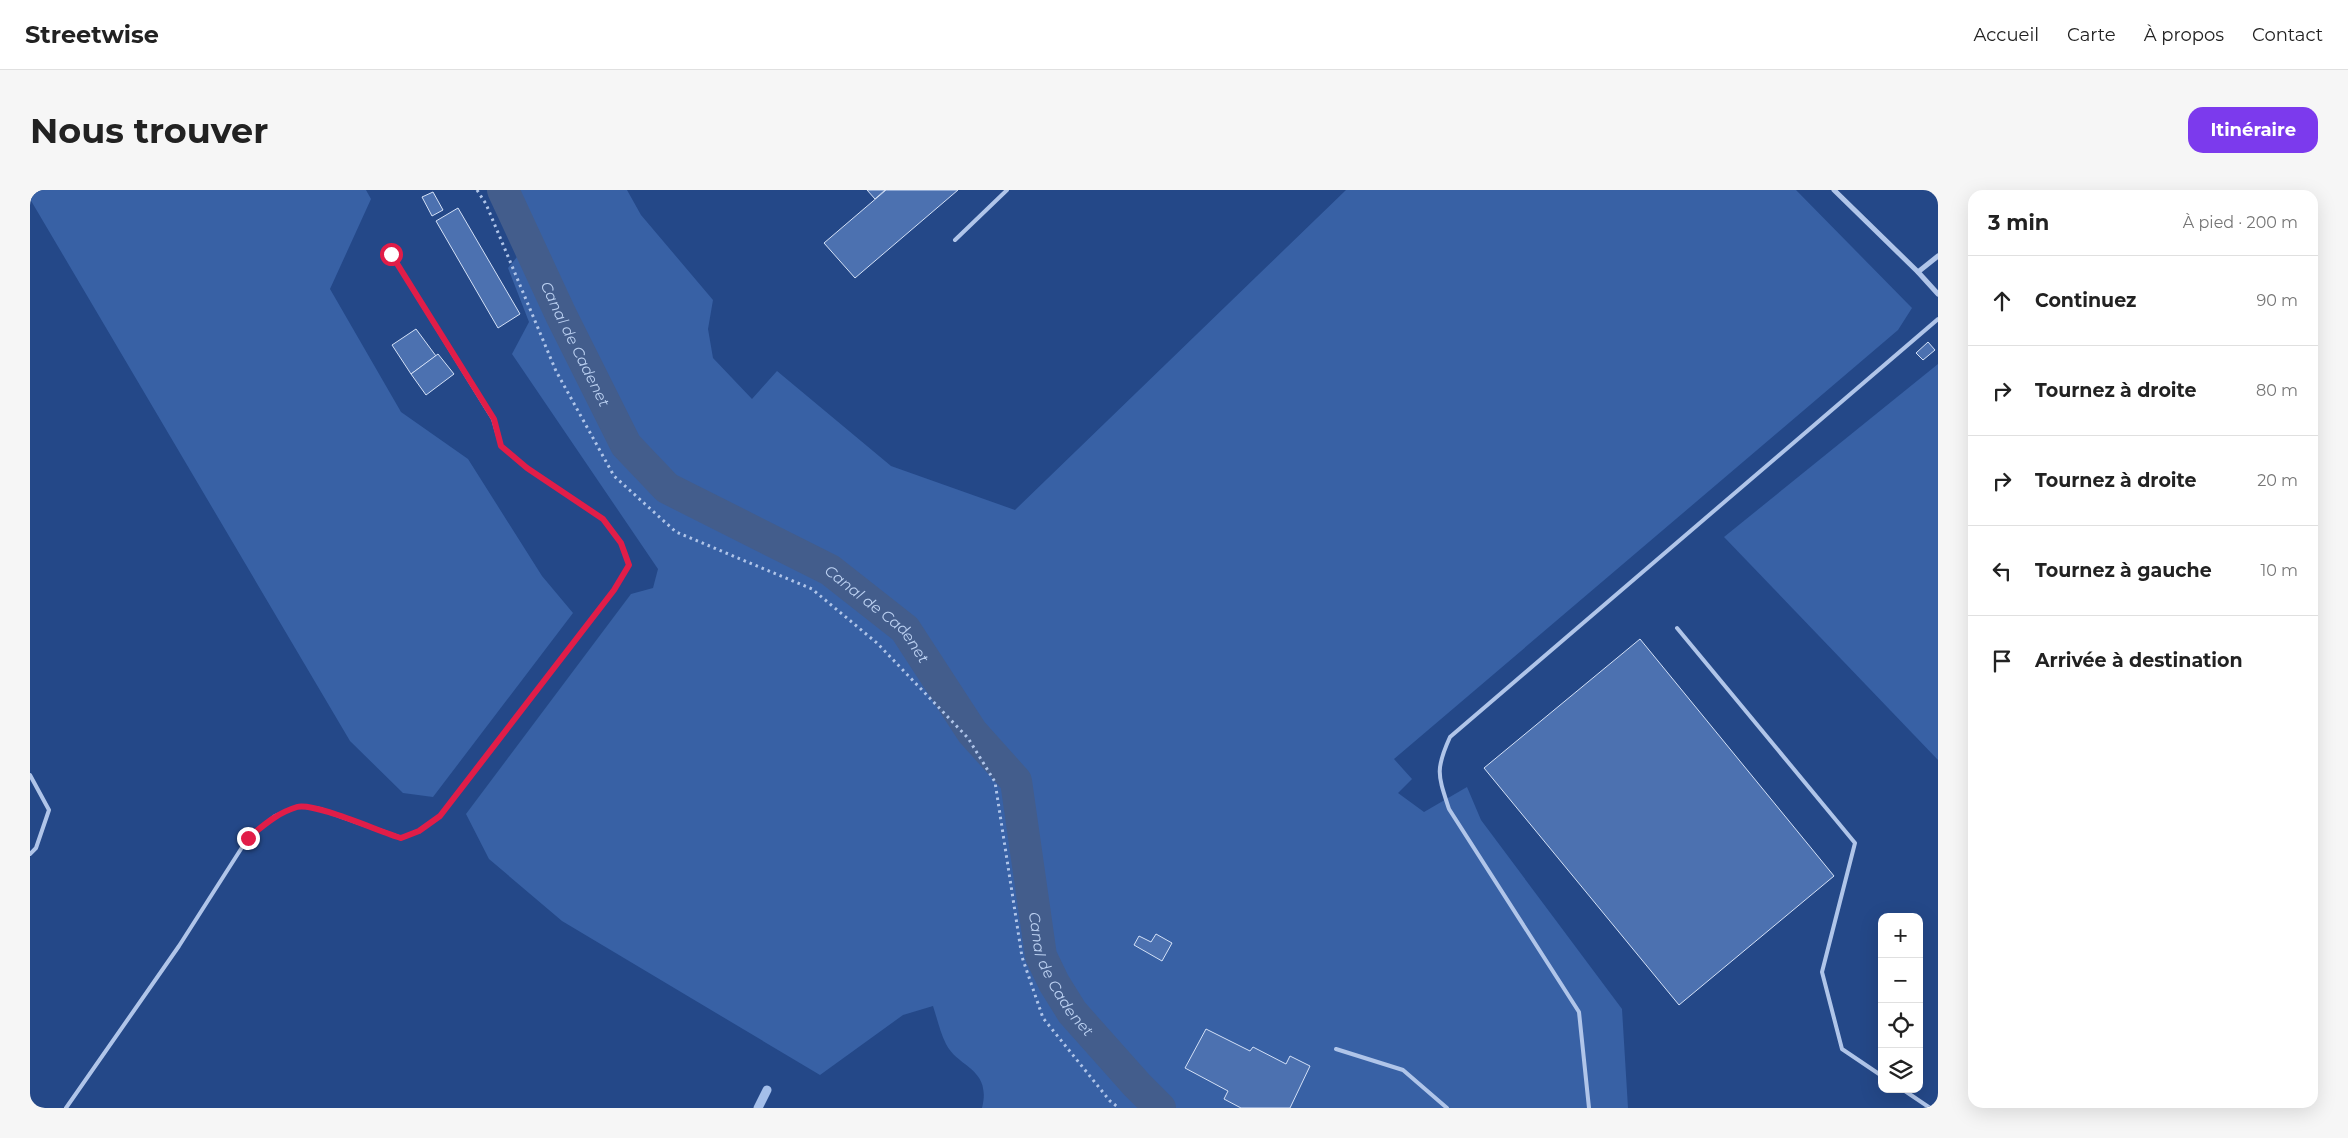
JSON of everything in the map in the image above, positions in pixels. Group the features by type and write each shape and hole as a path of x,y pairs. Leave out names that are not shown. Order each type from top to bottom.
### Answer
{"street":[{"path":"1834,190 1938,294"},
{"path":"1918,272 1938,256"}],"lane":[{"path":"955,240 1007,190"},
{"path":"66,1108 179,946 248,838 274,816 299,806 320,809 401,838 419,831 440,816 614,590 629,565 621,543 603,519 527,468 501,446 494,419 391,254"},
{"path":"1589,1108 1579,1012 1449,809 1439,779 1439,760 1450,737 1938,318"},
{"path":"1677,628 1855,843 1822,972 1842,1049 1878,1073"},
{"path":"30,775 49,810 36,848 30,854"},
{"path":"1336,1049 1403,1070 1447,1108"},
{"path":"1908,1093 1930,1108"}],"path":[{"path":"477,190 486,204 556,371 614,476 676,532 812,589 877,643 968,738 995,782 1022,957 1043,1018 1110,1101 1119,1108"}],"shaded area":[{"path":"30,190 366,190 371,199 330,289 401,412 468,459 542,576 573,613 433,797 403,793 350,741 30,199"},
{"path":"518,190 627,190 641,215 713,300 708,329 713,358 752,399 777,371 891,466 1015,510 1346,190 1796,190 1912,308 1898,330 1394,759 1412,779 1398,793 1424,812 1467,787 1481,820 1622,1009 1628,1108 982,1108 984,1095 982,1084 978,1076 951,1052 940,1030 933,1006 903,1015 820,1075 562,921 489,859 466,814 631,594 653,588 658,569 512,354 529,322 508,268 530,241"},
{"path":"1938,364 1938,760 1724,537"}],"building":[{"path":"867,190 885,190 875,199"},
{"path":"886,190 958,190 855,278 824,243"},
{"path":"433,192 443,210 432,216 422,197"},
{"path":"458,208 520,314 498,328 436,221"},
{"path":"416,329 436,356 411,374 392,345"},
{"path":"1928,342 1935,350 1923,360 1916,353"},
{"path":"438,354 454,374 426,395 411,374"},
{"path":"1640,639 1834,876 1679,1005 1484,768"},
{"path":"1156,934 1172,943 1162,961 1134,945 1139,936 1151,942"},
{"path":"1206,1029 1250,1051 1253,1047 1286,1064 1290,1056 1310,1066 1290,1108 1241,1108 1224,1099 1228,1091 1185,1068"}],"waterway":[{"name":"Canal de Cadenet","path":"503,190 561,315 626,445 667,488 830,570 905,629 972,732 1016,781 1041,956 1054,983 1072,1012 1160,1108"},
{"path":"758,1108 767,1090"}],"route":[{"path":"248,838 274,816 299,806 320,809 373,830 401,838 419,831 440,816 614,590 629,565 621,543 603,519 527,468 501,446 494,419 391,254"}]}
